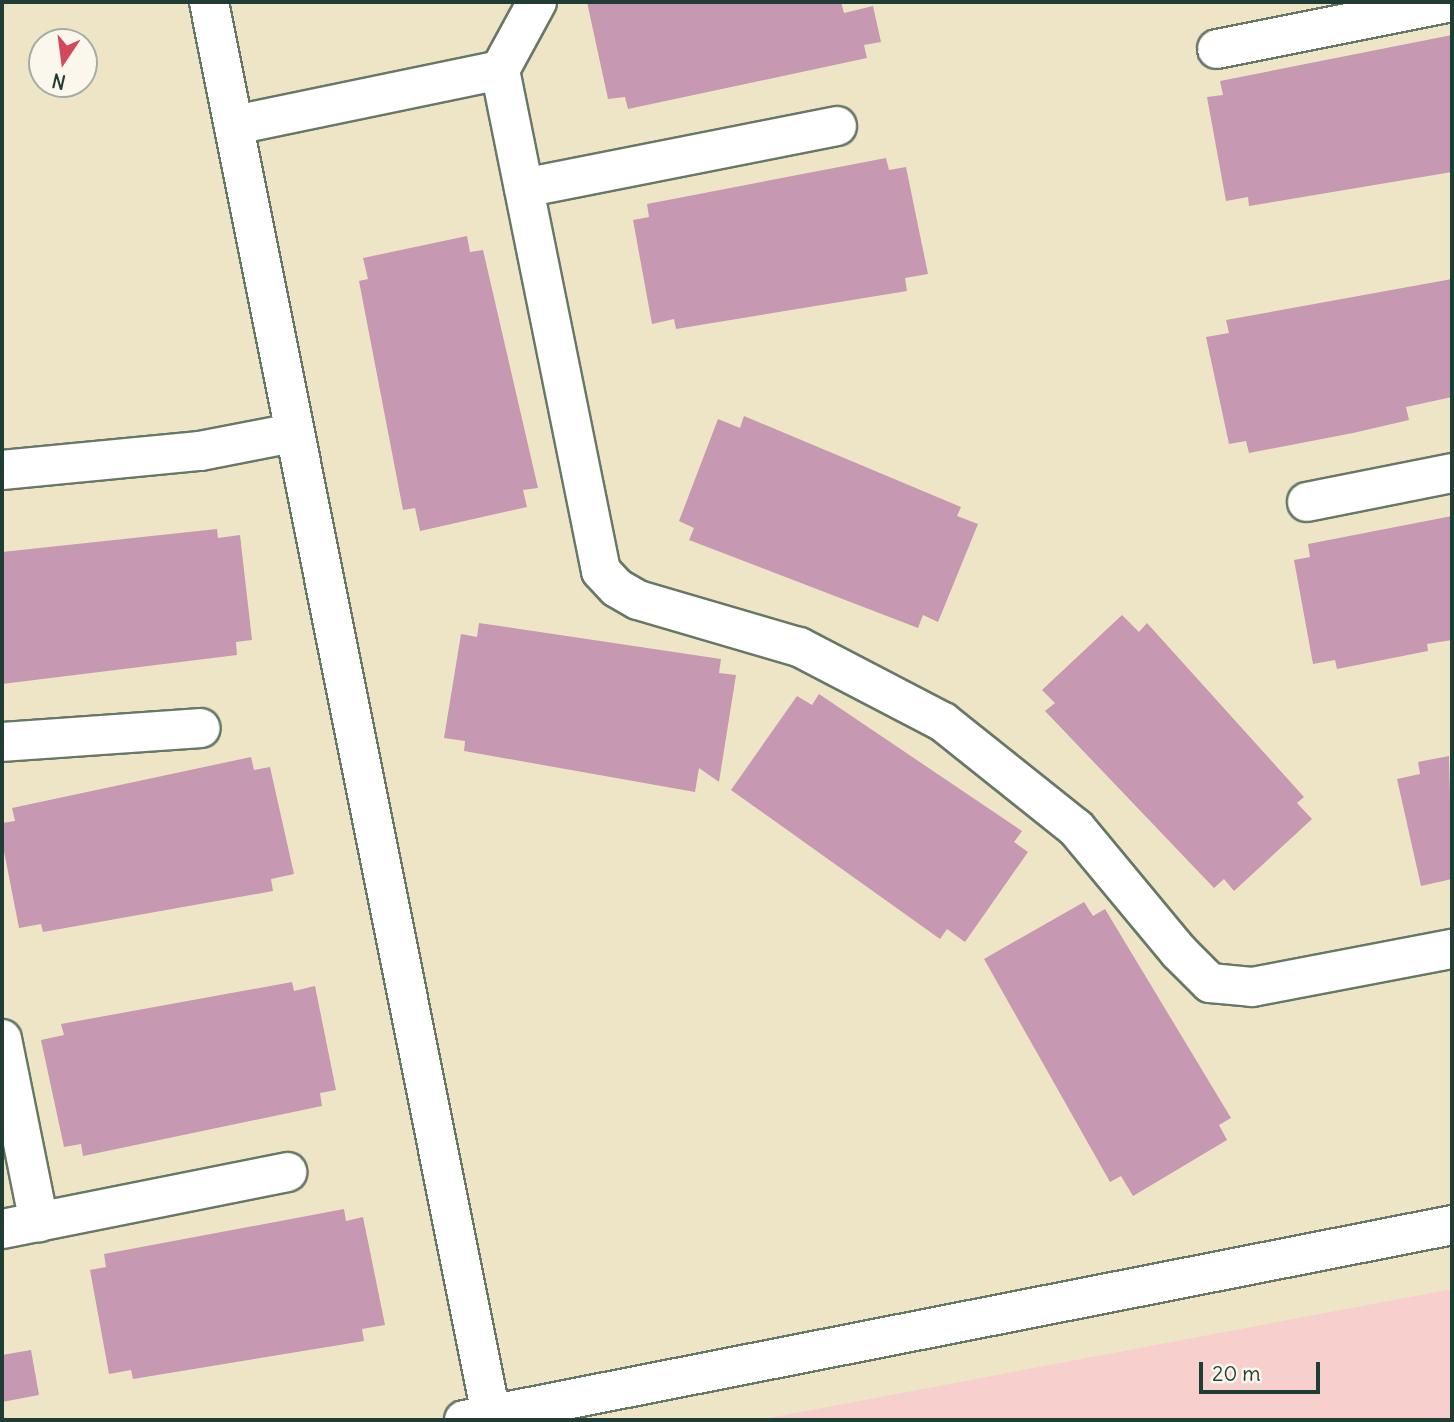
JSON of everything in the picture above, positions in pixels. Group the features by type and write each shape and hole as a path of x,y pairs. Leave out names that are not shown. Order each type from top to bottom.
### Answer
{"street":[{"path":"209,2 235,124 477,1418 1452,1225"},
{"path":"537,2 500,70 601,571 617,588 638,600 799,647 943,722 1076,828 1179,953 1210,983 1252,987 1452,949"},
{"path":"1217,49 1452,2"},
{"path":"235,124 500,70"},
{"path":"524,188 837,126"},
{"path":"2,470 200,451 293,433"},
{"path":"1307,502 1452,473"},
{"path":"2,742 201,728"},
{"path":"2,1040 39,1222"},
{"path":"2,1229 287,1172"}],"shaded area":[{"path":"1452,1289 1452,1420 758,1420"}],"building":[{"path":"587,2 841,2 844,13 873,6 881,42 864,45 867,58 628,109 625,97 608,99"},
{"path":"1452,35 1452,172 1249,206 1248,197 1226,201 1207,97 1223,95 1220,81"},
{"path":"886,158 889,170 906,167 928,274 905,278 907,291 676,329 674,319 652,324 633,220 649,217 647,204"},
{"path":"467,236 470,252 483,250 538,488 523,490 527,507 420,531 415,508 403,510 359,281 368,279 363,258"},
{"path":"1452,279 1452,397 1406,407 1409,420 1353,433 1249,453 1246,441 1229,444 1206,337 1229,333 1226,320"},
{"path":"744,416 961,507 957,516 978,524 938,622 923,615 918,628 689,540 694,528 679,521 718,419 740,428"},
{"path":"1452,516 1452,640 1427,644 1428,651 1337,669 1335,660 1313,664 1294,560 1310,557 1308,544"},
{"path":"217,529 218,538 240,535 252,640 236,642 237,655 2,684 2,552"},
{"path":"1122,615 1139,632 1147,623 1304,797 1297,803 1312,819 1234,891 1224,879 1214,888 1045,711 1055,703 1042,690"},
{"path":"479,623 721,659 719,673 736,675 719,782 699,768 695,792 464,751 465,741 444,738 461,634 477,637"},
{"path":"819,694 1022,831 1014,842 1028,852 965,942 947,929 940,939 731,790 797,696 812,705"},
{"path":"1449,756 1452,879 1421,886 1397,779 1420,774 1418,762"},
{"path":"251,757 254,770 270,767 294,874 271,879 273,891 43,932 41,924 19,928 2,841 2,823 15,821 12,808"},
{"path":"1084,902 1093,916 1105,909 1231,1118 1219,1125 1227,1140 1133,1196 1121,1176 1110,1182 984,959"},
{"path":"292,982 294,991 315,986 336,1090 320,1093 322,1106 83,1156 81,1144 64,1147 41,1040 64,1035 61,1024"},
{"path":"344,1209 346,1221 363,1217 385,1325 362,1329 364,1341 133,1379 131,1370 109,1374 90,1270 106,1267 104,1254"},
{"path":"31,1350 39,1395 2,1402 2,1355"}]}
